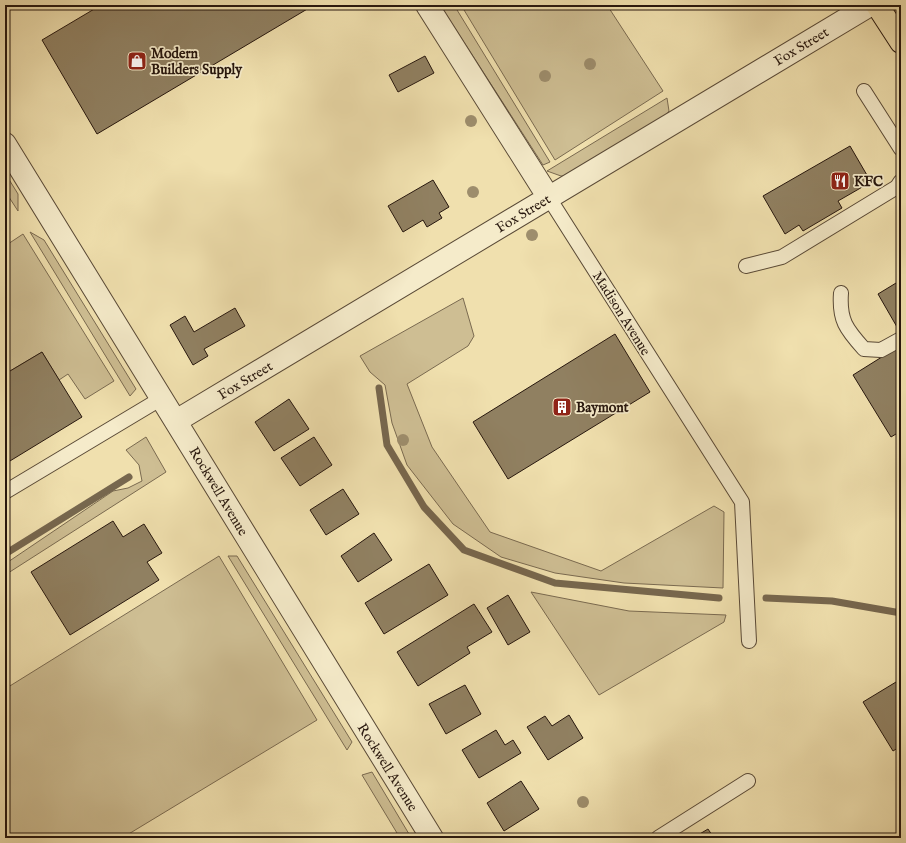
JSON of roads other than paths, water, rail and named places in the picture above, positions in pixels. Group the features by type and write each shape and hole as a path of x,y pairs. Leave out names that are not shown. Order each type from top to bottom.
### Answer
{"main road":[{"path":"877,5 901,42"}],"street":[{"name":"Madison Avenue","path":"427,5 549,198"},
{"name":"Fox Street","path":"176,421 870,5"},
{"name":"Rockwell Avenue","path":"5,144 432,838"}],"lane":[{"path":"864,91 901,149"},
{"path":"746,266 782,258 897,188 901,180"},
{"name":"Madison Avenue","path":"549,198 742,502 749,641"},
{"path":"841,293 840,311 850,333 864,349 881,350 901,338"},
{"path":"5,492 162,398"},
{"path":"658,838 748,781"}],"waterway":[{"path":"379,388 387,445 424,507 464,550 555,583 719,598"},
{"path":"5,554 129,477"},
{"path":"766,598 832,601 901,613"}],"place":[{"name":"Modern Builders Supply","path":"137,61"},
{"name":"KFC","path":"840,181"},
{"name":"Baymont","path":"562,407"}]}
